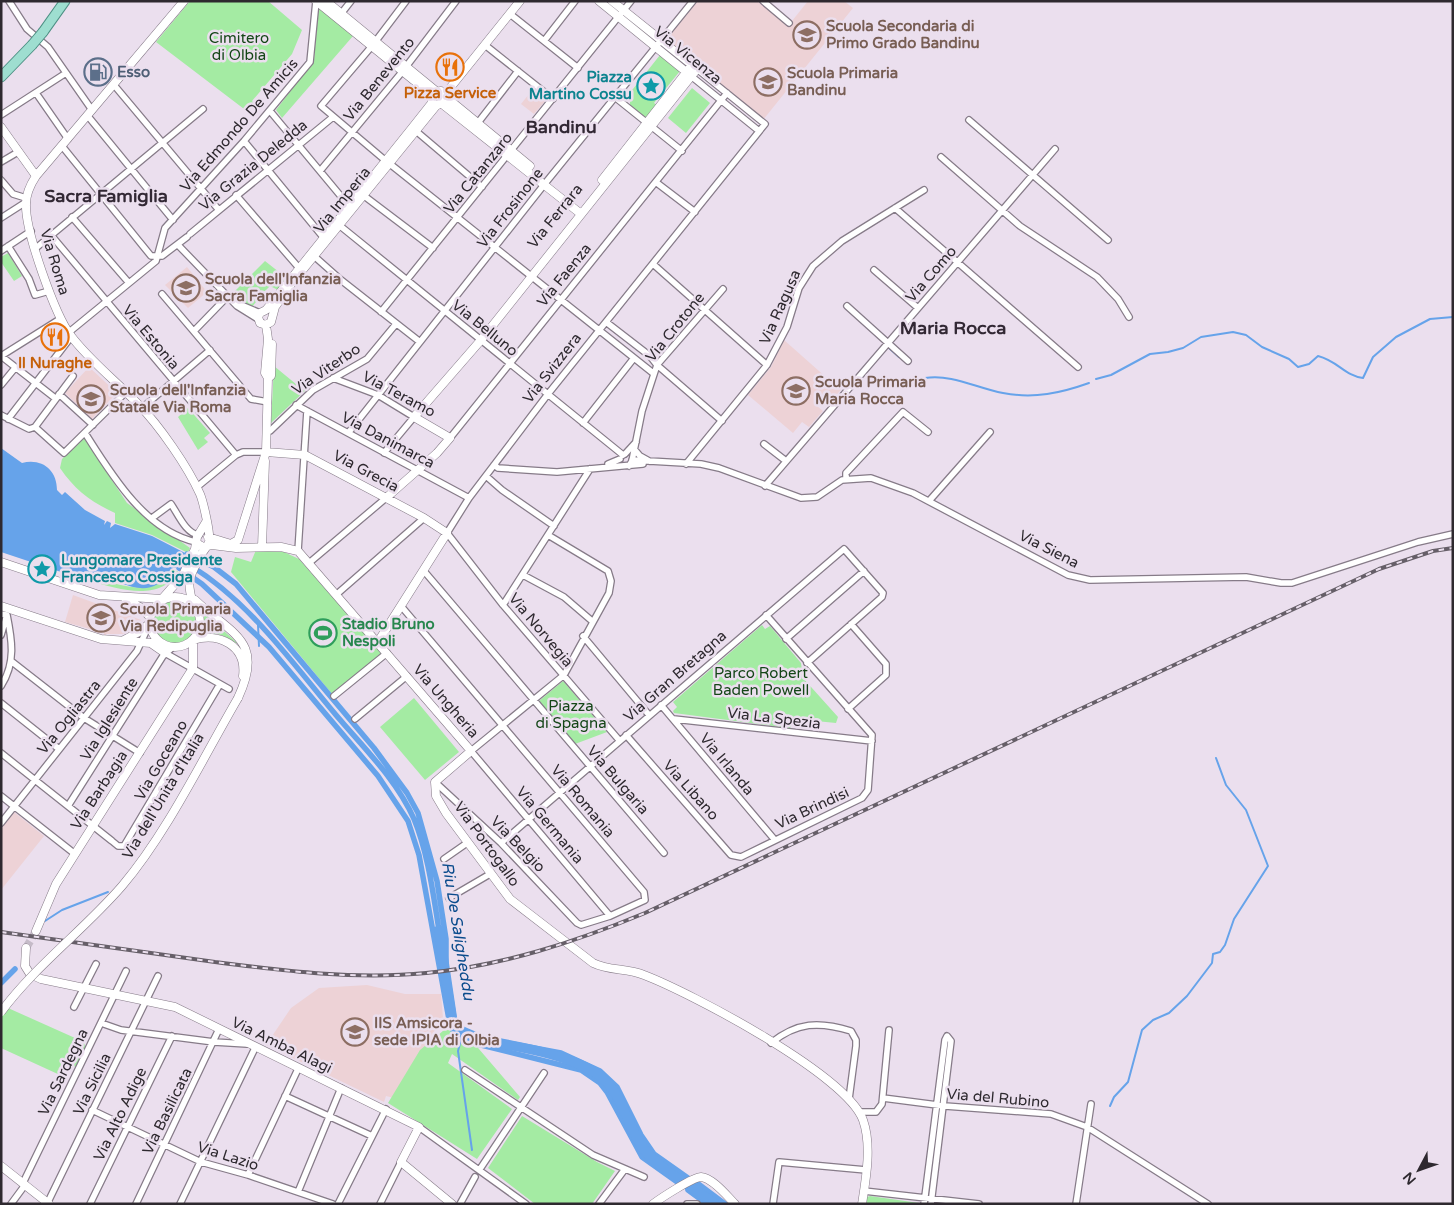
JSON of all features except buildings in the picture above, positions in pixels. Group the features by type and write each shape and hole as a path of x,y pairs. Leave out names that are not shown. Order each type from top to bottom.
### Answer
{"main road":[{"path":"1,77 43,32 65,1"}],"street":[{"path":"9,1 27,29 48,47 90,112 131,169 173,220"},
{"path":"174,13 179,1"},
{"path":"1,218 26,200 29,188 36,176 184,1"},
{"path":"316,1 340,16 374,43 580,211"},
{"name":"Via Edmondo De Amicis","path":"157,256 165,228 202,190 310,62 316,1"},
{"path":"326,1 340,16"},
{"path":"340,16 351,1"},
{"path":"406,1 374,43 321,106 332,117 653,373"},
{"name":"Via Benevento","path":"320,171 456,1"},
{"name":"Via Imperia","path":"269,322 279,302 314,256 514,1"},
{"name":"Via Imperia","path":"261,314 349,206 416,131 439,97 520,1"},
{"path":"544,41 574,1"},
{"name":"Via Vicenza","path":"599,1 621,14 659,44 694,67 765,124"},
{"name":"Via Vicenza","path":"612,1 621,14"},
{"name":"Via Catanzaro","path":"381,312 631,1"},
{"name":"Via Frosinone","path":"349,432 546,183 694,1"},
{"path":"762,1 788,23"},
{"path":"510,14 578,68"},
{"path":"485,44 553,99"},
{"name":"Via Vicenza","path":"659,44 689,74 759,131"},
{"name":"Via Ferrara","path":"384,453 441,386 447,372 479,338 694,67"},
{"path":"477,124 518,72"},
{"path":"1,115 66,73"},
{"path":"114,85 218,209"},
{"path":"36,93 68,139"},
{"name":"Via Faenza","path":"386,498 418,471 450,438 727,94"},
{"path":"439,97 477,124 509,153"},
{"path":"616,98 682,151"},
{"path":"36,248 203,109"},
{"path":"270,111 349,206"},
{"name":"Via Grazia Deledda","path":"8,419 70,335 156,261 157,256 162,256 178,244 218,209 332,117"},
{"path":"968,120 1108,240"},
{"name":"Via Svizzera","path":"378,642 469,498 548,394 765,124"},
{"path":"1,127 36,176"},
{"path":"416,131 482,187"},
{"path":"244,141 324,237"},
{"path":"62,146 151,256 157,256"},
{"name":"Via Como","path":"765,486 1056,149"},
{"path":"1,162 18,152"},
{"path":"942,157 1002,212 1037,239 1097,277 1118,299 1129,316"},
{"path":"1,180 13,194 26,200"},
{"path":"657,182 694,212"},
{"name":"Via Ragusa","path":"686,464 767,365 787,326 799,288 813,266 842,241 924,190"},
{"path":"236,195 298,268"},
{"path":"363,195 433,248"},
{"name":"Via Roma","path":"26,200 30,231 49,291 60,318 70,335 142,408 170,445 197,487 203,501 206,520 204,539 186,577 162,599"},
{"path":"895,208 1078,367"},
{"path":"72,217 129,283"},
{"name":"Via Belluno","path":"338,225 616,449 622,456 621,464 629,463"},
{"path":"1,250 30,231"},
{"name":"Via Estonia","path":"51,235 236,456"},
{"path":"85,433 125,493 152,518 175,535 231,544 238,540 261,476 266,452 268,378 266,373 269,322 261,314 230,299 178,244"},
{"path":"8,246 29,279 35,295 49,291"},
{"path":"314,256 420,342"},
{"path":"653,264 767,365"},
{"path":"874,270 918,308"},
{"name":"Via Crotone","path":"629,463 653,373 657,365 723,289"},
{"path":"162,294 251,399 268,402"},
{"path":"194,331 230,299"},
{"path":"847,306 908,360"},
{"path":"261,314 269,322"},
{"path":"60,318 1,356 14,368 57,396 93,425"},
{"path":"606,322 650,356 657,365 722,421"},
{"name":"Via Viterbo","path":"267,431 270,431 313,390 367,359 396,324"},
{"path":"142,408 210,350"},
{"path":"583,423 634,358"},
{"path":"1,385 14,368"},
{"path":"1,415 28,429 35,426 73,376"},
{"name":"Via Teramo","path":"333,378 378,395 450,438"},
{"path":"35,426 64,453 126,392"},
{"name":"Via Danimarca","path":"296,405 469,498"},
{"path":"152,518 171,504 188,529 204,539 244,547 281,547 298,551 307,411"},
{"path":"494,465 498,468 557,472 629,463 701,464 719,468 793,497 808,498 826,493 837,483 846,479 846,473 903,412 928,432"},
{"path":"929,501 990,432"},
{"name":"Via Crotone","path":"622,456 636,442"},
{"path":"764,444 786,461"},
{"path":"634,449 640,456 653,463"},
{"path":"197,487 243,452 266,452"},
{"name":"Via Grecia","path":"266,452 305,455 424,518 447,533"},
{"path":"602,467 622,456 629,463"},
{"path":"503,605 590,469"},
{"path":"261,476 262,547"},
{"path":"486,476 502,490 554,526"},
{"name":"Via Siena","path":"846,479 871,478 891,484 929,501 1068,575 1090,580 1246,577 1281,583 1292,582 1418,542 1453,534"},
{"path":"309,563 386,498"},
{"path":"337,594 424,518"},
{"name":"Via Norvegia","path":"447,533 503,605 619,740"},
{"path":"435,782 564,675 583,636 606,599 610,587 610,576 602,567 548,535"},
{"path":"238,540 244,547"},
{"name":"Via Gran Bretagna","path":"501,843 844,549 864,571"},
{"name":"Via Ungheria","path":"298,551 471,751"},
{"path":"1,562 85,591 116,597 162,599 179,596 195,602"},
{"name":"Via Bulgaria","path":"424,571 664,853"},
{"path":"786,639 864,571 883,593 882,598 807,663"},
{"path":"523,574 564,597 592,621"},
{"path":"186,577 188,590 195,602 200,622 193,640 193,668"},
{"path":"150,598 170,590"},
{"path":"116,597 140,607 152,633 163,644"},
{"path":"122,641 147,620 154,607 162,599"},
{"name":"Via dell'Unità d'Italia","path":"1,1012 27,981 105,904 134,871 165,824 238,698 247,678 247,652 240,639 195,602"},
{"name":"Via Romania","path":"401,606 644,892 646,900 639,905 610,916"},
{"path":"4,611 101,639 142,641 173,647 180,647 193,640"},
{"path":"1,635 4,611"},
{"path":"2,685 11,662 14,645 4,611"},
{"path":"766,615 872,738"},
{"name":"Via Ogliastra","path":"1,823 138,651 147,620"},
{"path":"848,709 886,675 886,664 851,624"},
{"path":"583,636 649,715"},
{"path":"192,649 203,637"},
{"name":"Via dell'Unità d'Italia","path":"193,640 203,637 223,639 234,648 241,658 244,670 238,698"},
{"path":"150,643 230,689"},
{"name":"Via Iglesiente","path":"68,806 165,653 173,647"},
{"path":"334,696 387,654"},
{"path":"11,662 84,718 140,753"},
{"name":"Via Barbagia","path":"36,931 56,884 193,668"},
{"path":"355,718 407,676"},
{"name":"Via Goceano","path":"93,825 121,847 127,844 220,684"},
{"path":"1,703 59,749"},
{"name":"Via Irlanda","path":"661,705 774,839"},
{"name":"Via La Spezia","path":"674,719 872,738"},
{"name":"Via Libano","path":"626,735 731,855 741,857"},
{"name":"Via Brindisi","path":"741,857 774,839 862,798 868,790 872,738"},
{"name":"Via Germania","path":"471,751 610,916"},
{"path":"1,753 93,825"},
{"name":"Via Portogallo","path":"435,782 436,796 467,843 519,908 599,966 642,974 699,999 810,1067 849,1099 859,1112"},
{"name":"Via Belgio","path":"435,782 501,843 574,921 581,925 610,916"},
{"path":"1,796 75,854"},
{"path":"444,858 467,843"},
{"path":"449,898 490,874"},
{"name":"Via Amba Alagi","path":"26,948 25,966 30,974 42,979 83,989 145,1003 175,1007 298,1069 386,1109 419,1127 480,1169 526,1204"},
{"path":"74,1007 96,964"},
{"name":"Via Sardegna","path":"11,1204 24,1184 126,971"},
{"name":"Via Sicilia","path":"48,1203 158,976"},
{"path":"101,1022 121,1030 214,1042 247,1044"},
{"path":"771,1043 785,1032 802,1025 850,1031 856,1040 856,1046 849,1099"},
{"name":"Via Basilicata","path":"136,1204 219,1029"},
{"path":"862,1204 866,1170 866,1134 859,1112 876,1112 880,1109 883,1098 889,1030"},
{"name":"Via Alto Adige","path":"90,1204 172,1036"},
{"path":"928,1201 945,1040 947,1036 951,1041 939,1105"},
{"path":"180,1204 256,1048"},
{"path":"248,1175 298,1069"},
{"path":"465,1070 592,1155 644,1177"},
{"path":"480,1169 544,1074"},
{"path":"298,1192 341,1088"},
{"path":"286,1096 372,1136"},
{"name":"Via del Rubino","path":"883,1098 939,1105 1051,1114 1087,1127 1208,1204"},
{"path":"1076,1204 1091,1104"},
{"path":"338,1204 386,1109"},
{"name":"Via Lazio","path":"92,1110 201,1162 248,1175 333,1204"},
{"path":"380,1204 419,1127"},
{"path":"402,1162 452,1204"},
{"path":"773,1204 779,1162 866,1170"},
{"path":"1,1166 48,1203"},
{"path":"599,1204 625,1169"},
{"path":"460,1204 475,1176"},
{"path":"654,1204 694,1179 702,1177 707,1179 735,1204"},
{"path":"864,1191 928,1201 979,1204"},
{"path":"688,1203 697,1204"}],"shaded area":[{"path":"698,1 757,1 788,26 808,1 844,1 853,8 763,120 665,41"},
{"path":"533,89 546,100 534,114 521,104"},
{"name":"Scuola dell'Infanzia Sacra Famiglia","path":"187,267 207,292 188,308 165,285"},
{"name":"Scuola Primaria Maria Rocca","path":"784,340 828,379 835,379 844,386 828,405 822,400 817,406 823,411 809,427 802,422 793,433 748,395 771,367"},
{"name":"Scuola dell'Infanzia Statale Via Roma","path":"89,367 117,393 92,419 65,393"},
{"name":"Scuola Primaria Via Redipuglia","path":"73,595 141,620 138,629 125,634 106,634 105,637 104,633 65,622"},
{"path":"14,812 44,836 1,890 1,829"},
{"name":"IIS Amsicora - sede IPIA di Olbia","path":"367,985 405,994 441,994 443,1018 397,1089 394,1098 386,1096 384,1102 266,1045 291,1008 319,988"}],"green space":[{"name":"Cimitero di Olbia","path":"190,1 268,1 302,30 292,54 252,101 254,104 248,112 156,42"},
{"path":"320,8 353,36 282,118 276,110 314,60 318,9"},
{"name":"Piazza Martino Cossu","path":"660,55 680,71 654,103 657,105 646,119 630,105 630,100 623,95 628,89 633,89"},
{"path":"692,88 710,103 686,133 668,118"},
{"path":"8,253 22,276 14,281 1,262 1,257"},
{"path":"265,261 284,276 285,280 278,290 270,286 260,296 255,295 256,302 251,308 232,294"},
{"path":"274,366 302,389 308,388 271,423"},
{"path":"188,408 210,433 204,438 208,442 198,450 178,417"},
{"path":"84,438 127,503 190,548 188,553 152,535 115,523 115,513 91,500 72,483 60,468 62,459"},
{"name":"Stadio Bruno Nespoli","path":"256,550 284,552 299,559 382,653 332,694 231,572 235,557 251,562"},
{"path":"172,570 178,571 170,581 161,587 150,590 126,590 90,581 95,578 137,588 147,587 165,579"},
{"path":"175,600 187,604 193,610 197,622 193,634 187,640 175,644 163,640 157,634 153,622 157,610 163,604"},
{"path":"201,611 237,643 235,644 227,638 214,633 199,636 203,621"},
{"name":"Parco Robert Baden Powell","path":"762,625 765,629 770,626 801,663 803,678 838,717 836,723 796,719 790,728 674,713 673,711 677,707 673,702"},
{"name":"Piazza di Spagna","path":"563,681 607,732 575,744 539,701"},
{"path":"414,698 459,752 425,780 380,727"},
{"path":"8,1008 84,1042 85,1047 76,1067 66,1063 60,1075 1,1048 1,1017"},
{"path":"455,1021 520,1097 518,1100 452,1054 448,1063 512,1109 477,1159 388,1103 420,1050"},
{"path":"522,1116 615,1171 592,1204 535,1204 488,1168"},
{"path":"867,1197 920,1204 866,1204"}],"water":[{"path":"1,448 22,463 36,462 47,467 54,477 57,490 62,495 65,492 85,510 105,521 104,525 107,521 111,523 110,528 115,524 152,536 187,554 179,568 173,568 162,581 151,587 140,588 109,579 98,578 88,581 1,552"}],"waterway":[{"path":"1096,379 1111,375 1150,354 1183,348 1201,337 1233,332 1246,335 1262,347 1289,359 1298,367 1309,364 1318,356 1331,361 1357,377 1363,378 1373,357 1396,337 1430,319 1453,317"},
{"path":"888,347 899,357"},
{"path":"925,378 945,378 1014,395 1047,394 1089,383"},
{"name":"Riu De Saligheddu","path":"187,554 214,567 236,584 374,748 407,793 418,813 437,881 446,939 446,967 454,1018 458,1027 486,1039 561,1053 600,1071 617,1087 641,1135 654,1154 688,1178 680,1184 642,1157 607,1092 600,1083 581,1070 458,1039 450,1025 419,855 408,821 378,776 269,647 202,584 179,568 187,554"},
{"name":"Riu De Saligheddu","path":"191,566 232,597 270,635 389,777 407,805 419,832 429,873 439,930"},
{"name":"Riu De Saligheddu","path":"258,625 259,646"},
{"path":"1110,1106 1114,1097 1128,1082 1142,1030 1153,1020 1169,1013 1187,996 1212,963 1213,954 1220,952 1225,945 1234,919 1268,866 1246,810 1226,785 1216,758"},
{"path":"45,921 62,910 108,892"},
{"name":"Riu De Saligheddu","path":"439,930 453,1024 462,1036 553,1055 586,1067 600,1076 614,1092 643,1148 650,1156 667,1171 715,1204"},
{"path":"1,983 15,969"},
{"path":"462,1036 458,1051 472,1150"},
{"name":"Riu De Saligheddu","path":"707,1204 688,1190 697,1183 725,1204"}],"tunnel":[{"path":"26,948 36,931"}],"railway":[{"path":"1,932 241,965 347,975 373,976 426,973 454,970 510,959 592,934 645,913 1379,569 1433,551 1453,548"}],"place":[{"name":"Scuola Secondaria di Primo Grado Bandinu","path":"807,35"},
{"name":"Pizza Service","path":"450,67"},
{"name":"Esso","path":"98,72"},
{"name":"Scuola Primaria Bandinu","path":"768,82"},
{"name":"Piazza Martino Cossu","path":"651,86"},
{"name":"Scuola dell'Infanzia Sacra Famiglia","path":"186,288"},
{"name":"Il Nuraghe","path":"55,337"},
{"name":"Scuola Primaria Maria Rocca","path":"796,391"},
{"name":"Scuola dell'Infanzia Statale Via Roma","path":"91,399"},
{"name":"Lungomare Presidente Francesco Cossiga","path":"42,569"},
{"name":"Scuola Primaria Via Redipuglia","path":"101,618"},
{"name":"Stadio Bruno Nespoli","path":"323,633"},
{"name":"IIS Amsicora - sede IPIA di Olbia","path":"355,1032"}],"district":[{"name":"Bandinu","path":"561,127"},
{"name":"Sacra Famiglia","path":"106,196"},
{"name":"Maria Rocca","path":"953,328"}]}
